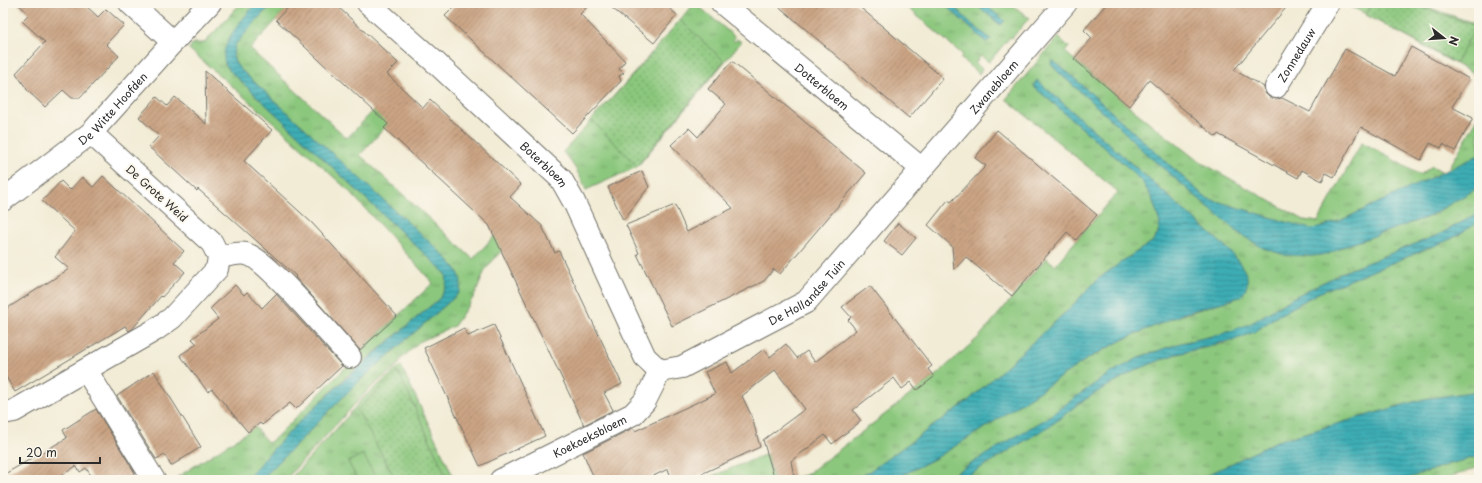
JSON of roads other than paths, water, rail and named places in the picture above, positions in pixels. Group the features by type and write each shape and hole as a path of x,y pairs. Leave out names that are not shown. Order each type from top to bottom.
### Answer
{"street":[{"path":"130,3 173,42"},
{"name":"De Witte Hoofden","path":"3,200 91,133 210,3"},
{"name":"Boterbloem","path":"368,3 436,63 561,179 574,202 645,357 660,371"},
{"name":"Dotterbloem","path":"722,3 922,169"},
{"name":"Zwanebloem","path":"922,169 1066,3"},
{"name":"Zonnedauw","path":"1276,87 1328,3"},
{"name":"De Grote Weid","path":"91,133 212,243 219,257"},
{"name":"De Hollandse Tuin","path":"660,371 682,367 806,302 922,169"},
{"path":"3,413 14,411 156,330 172,318 217,269 219,257 246,254 255,258 275,275 350,357"},
{"path":"86,370 154,480"},
{"name":"Koekoeksbloem","path":"501,480 632,414 645,401 660,371"}],"water":[{"path":"256,3 275,3 263,13 235,45 233,55 239,68 445,257 459,274 461,287 458,294 356,384 261,480 246,480 291,431 338,385 439,299 447,281 446,274 230,71 225,63 225,48 234,31"},
{"path":"943,3 950,3 973,25 991,39 986,42"},
{"path":"974,3 983,3 1005,21 1001,25"},
{"path":"1052,60 1071,75 1206,198 1310,229 1319,228 1344,219 1479,155 1479,187 1428,217 1345,246 1328,254 1311,256 1285,255 1263,248 1240,234 1144,152 1116,124 1058,72 1051,64"},
{"path":"1037,80 1229,250 1245,273 1247,285 1245,291 1240,297 1185,313 1124,339 1087,359 989,425 936,458 893,480 854,480 870,471 968,401 1067,311 1097,280 1152,242 1158,234 1160,223 1152,198 1143,183 1125,165 1033,86"},
{"path":"1479,213 1479,222 1451,239 1318,293 1274,318 1256,331 1240,338 1173,355 1136,370 1078,404 1054,423 961,480 944,480 1048,417 1107,375 1142,356 1181,343 1222,334 1250,324 1294,297 1346,271 1438,235"},
{"path":"1479,391 1479,456 1449,464 1403,480 1198,480 1277,441 1424,399"}]}
